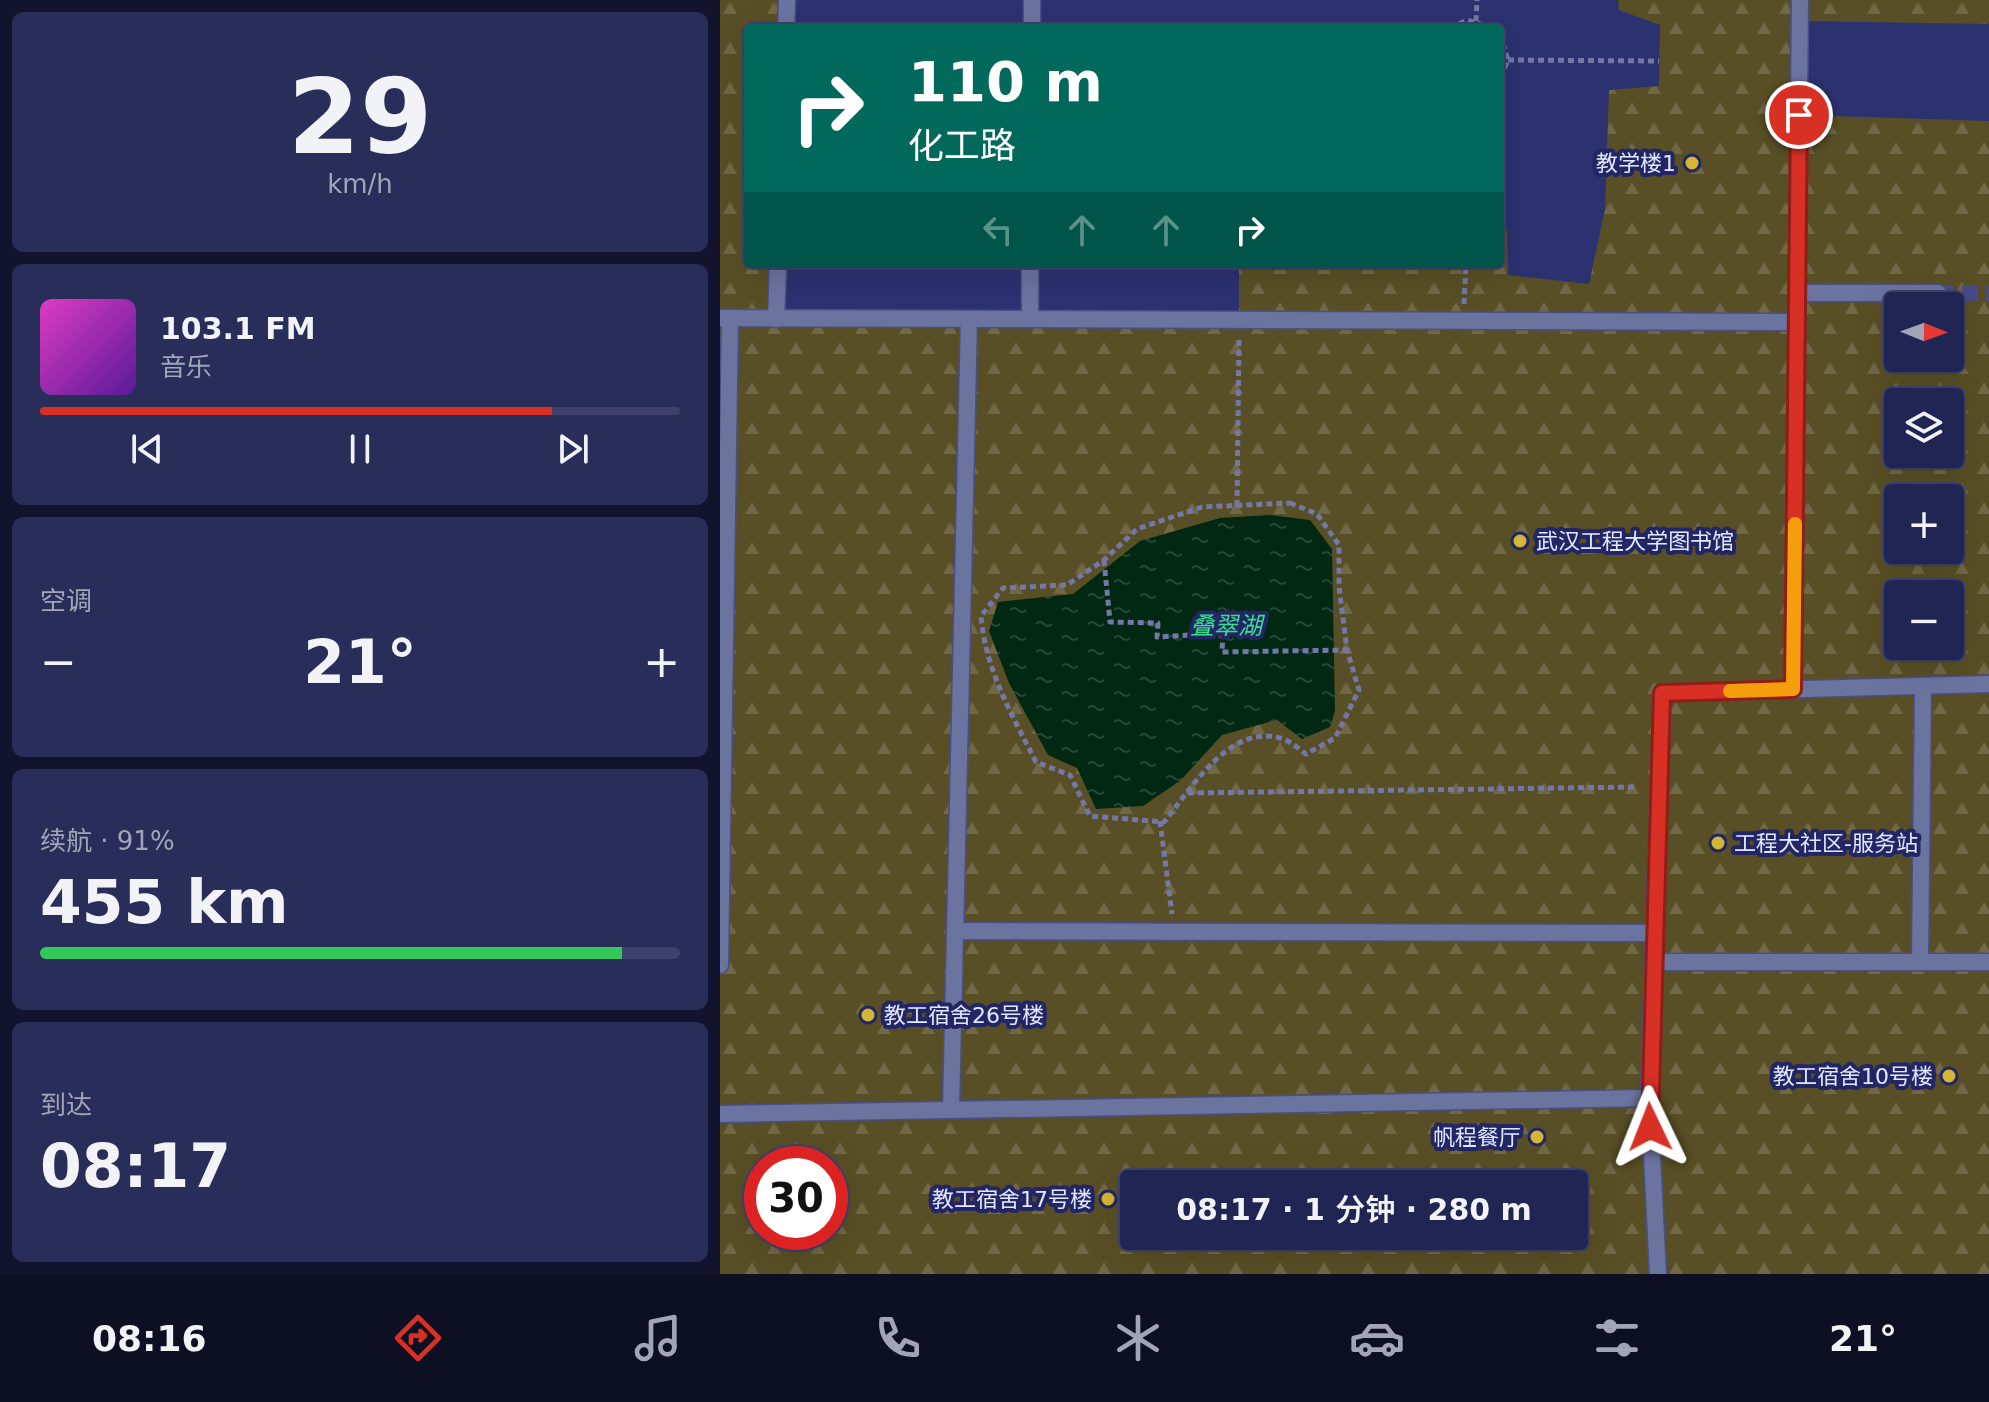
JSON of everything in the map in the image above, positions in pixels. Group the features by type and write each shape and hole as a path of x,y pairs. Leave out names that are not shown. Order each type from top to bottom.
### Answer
{"street":[{"path":"786,24 787,0"},
{"path":"1032,0 1032,24"},
{"path":"1793,689 1800,0"},
{"path":"776,319 778,268"},
{"path":"1030,268 1030,319"},
{"path":"1797,293 1884,293"},
{"path":"720,965 725,318 1797,322"},
{"path":"951,1110 969,319"},
{"path":"1658,1274 1649,1098 1662,693 1989,684"},
{"path":"1920,962 1923,686"},
{"path":"955,931 1654,933"},
{"path":"1653,962 1989,962"},
{"path":"720,1114 1649,1098"}],"path":[{"path":"1476,21 1477,0"},
{"path":"1458,24 1467,20 1484,24"},
{"path":"1504,47 1508,60 1504,70"},
{"path":"1508,60 1659,61"},
{"path":"1464,321 1466,268"},
{"path":"1237,506 1239,320"},
{"path":"1290,503 1317,514 1339,545 1339,587 1347,650 1359,690 1335,738 1306,754 1280,738 1247,737 1214,761 1160,821 1090,816 1070,775 1036,762 1002,696 983,642 981,616 1003,588 1067,585 1104,560 1137,529 1202,507 1290,503"},
{"path":"1104,560 1110,622 1158,623 1157,637 1223,633 1222,652 1347,650"},
{"path":"1187,793 1659,787"},
{"path":"1160,821 1174,931"}],"green space":[{"path":"720,0 787,0 786,24 744,24 744,268 778,268 776,319 1239,319 1239,268 1504,268 1504,229 1507,230 1508,275 1589,284 1605,209 1609,90 1659,86 1660,25 1619,10 1618,0 1989,0 1989,24 1800,21 1800,115 1989,121 1989,1274 720,1274"}],"water":[{"name":"叠翠湖","path":"1269,515 1310,520 1332,549 1335,711 1330,727 1302,739 1277,720 1222,735 1181,780 1143,806 1096,809 1077,768 1048,755 1009,683 989,631 998,602 1073,594 1140,541 1220,518"}],"tunnel":[{"path":"1964,294 1989,294"}],"slow traffic":[{"path":"1730,691 1793,689 1795,524"}],"place":[{"name":"教学楼1","path":"1692,163"},
{"name":"武汉工程大学图书馆","path":"1520,541"},
{"name":"工程大社区-服务站","path":"1718,843"},
{"name":"教工宿舍26号楼","path":"868,1015"},
{"name":"教工宿舍10号楼","path":"1949,1076"},
{"name":"帆程餐厅","path":"1537,1137"},
{"name":"教工宿舍17号楼","path":"1108,1199"}],"route":[{"path":"1650,1127 1662,693 1793,689 1799,115"}]}
